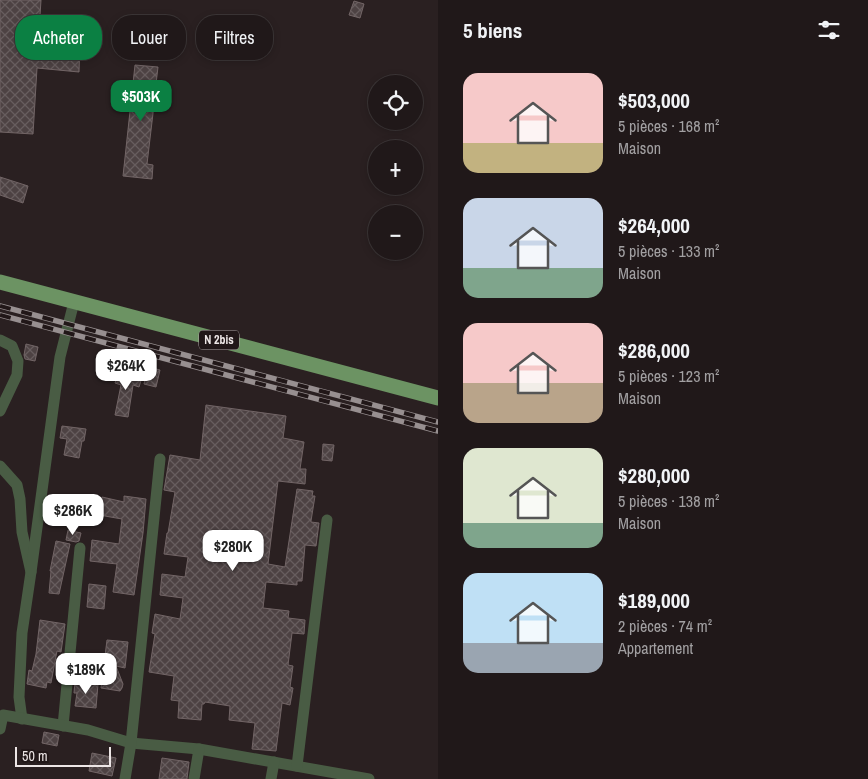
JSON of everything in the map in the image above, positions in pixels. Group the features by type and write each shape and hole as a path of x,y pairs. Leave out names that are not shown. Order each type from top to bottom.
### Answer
{"main road":[{"name":"N 2bis","path":"0,282 438,398"}],"street":[{"path":"22,719 19,697 22,633 60,357 74,302"},
{"path":"0,340 12,346 18,361 16,375 0,411"},
{"path":"126,779 160,459"},
{"path":"0,466 17,485 22,532 31,572"},
{"path":"297,766 327,520"},
{"path":"63,726 80,548"},
{"path":"0,729 1,715 88,730 131,743 199,749 297,766 345,777 369,779"},
{"path":"194,779 199,749"},
{"path":"272,779 274,762"}],"building":[{"path":"0,0 41,0 40,15 15,15 15,60 79,60 79,72 37,68 33,134 0,132"},
{"path":"354,1 364,4 360,18 349,15"},
{"path":"135,65 158,67 155,92 163,93 161,106 154,105 147,164 153,165 152,179 123,176"},
{"path":"0,177 28,186 23,203 0,195"},
{"path":"26,344 38,347 35,361 25,359"},
{"path":"148,367 160,370 156,387 144,384"},
{"path":"119,371 128,374 129,371 143,374 139,387 133,385 128,417 115,415 121,385 115,383"},
{"path":"206,405 286,416 283,438 304,442 300,469 306,469 305,484 278,481 268,564 285,567 297,489 313,491 312,496 315,496 311,522 319,523 316,546 305,545 302,581 297,581 297,585 266,582 263,608 289,611 288,618 305,620 304,634 292,633 288,665 293,666 290,687 293,688 290,705 282,703 276,751 252,749 255,723 229,720 230,706 205,702 202,704 201,720 178,718 179,701 171,700 174,676 149,672 155,634 152,633 155,614 180,619 183,598 160,595 162,574 185,577 188,557 164,554 175,492 164,490 170,455 200,460"},
{"path":"62,426 86,429 79,458 64,455 67,439 60,438"},
{"path":"323,444 334,445 332,461 322,460"},
{"path":"124,496 146,499 134,595 113,592 117,564 90,561 92,540 119,544 122,519 99,515 102,497 124,502"},
{"path":"68,530 81,533 79,541 66,540"},
{"path":"56,541 70,544 59,594 49,593 50,571"},
{"path":"89,584 106,586 104,609 87,607"},
{"path":"40,620 65,624 61,652 57,651 51,683 47,682 46,688 27,684 29,670 32,671 36,654"},
{"path":"107,640 128,642 125,668 116,666 123,684 120,691 101,688"},
{"path":"75,682 98,684 96,708 75,706 77,693 74,693"},
{"path":"44,732 59,735 57,746 42,743"},
{"path":"92,753 116,758 112,776 89,771"},
{"path":"162,758 189,762 187,779 159,779"}],"railway":[{"path":"0,306 438,422"},
{"path":"0,315 438,431"}]}
